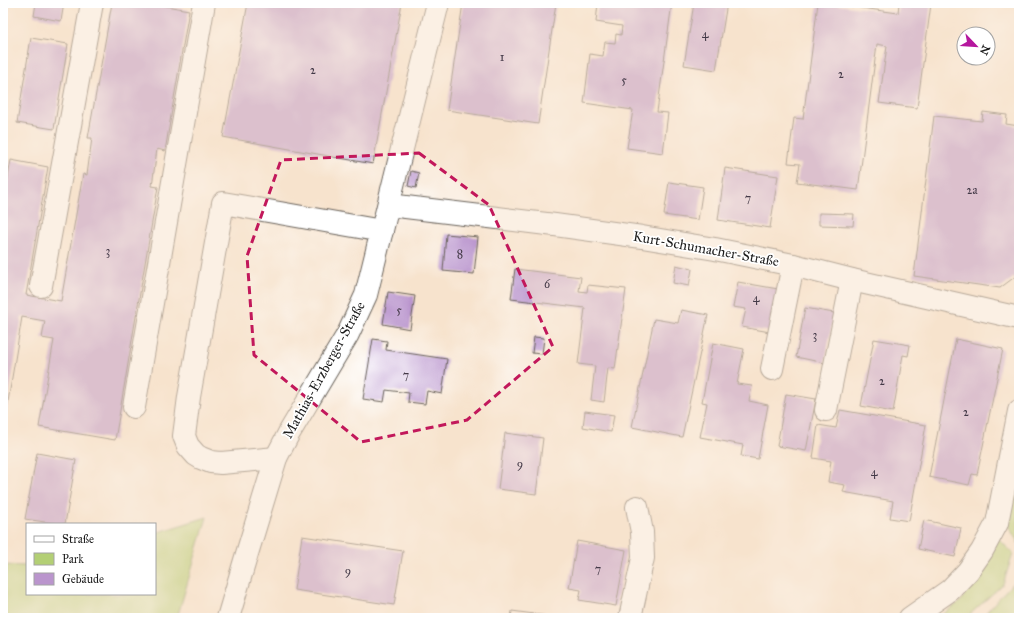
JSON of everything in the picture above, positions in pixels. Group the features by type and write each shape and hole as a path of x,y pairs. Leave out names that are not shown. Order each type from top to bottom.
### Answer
{"street":[{"path":"40,286 92,3"},
{"path":"134,407 204,3"},
{"name":"Mathias-Erzberger-Straße","path":"228,618 276,458 289,433 348,334 366,295 438,3"},
{"path":"276,458 215,463 206,461 196,455 185,441 184,436 189,397 223,204 382,231"},
{"name":"Kurt-Schumacher-Straße","path":"389,205 555,224 714,249 793,265 1019,318"},
{"path":"772,369 793,265"},
{"path":"826,410 852,280"},
{"path":"910,618 950,590 968,571 982,551 997,523 1019,411"},
{"path":"630,618 642,558 642,532 637,507"}],"highlighted area":[{"path":"419,153 489,205 553,347 467,420 361,442 254,355 247,256 281,160"}],"green space":[{"path":"1019,466 1019,544 1007,524"},
{"path":"207,517 177,618 3,618 3,565 26,566 26,595 156,595 156,533"},
{"path":"998,538 1013,554 1003,584 966,618 937,618 961,601"},
{"path":"1019,576 1019,618 981,618"}],"building":[{"path":"36,3 64,3 61,21 34,16"},
{"path":"112,3 148,3 189,10 165,151 157,149 152,186 158,187 115,440 39,427 54,340 42,338 45,321 22,317 3,426 3,206 11,160 48,167 26,295 61,301 83,174 87,175 92,138 88,138"},
{"path":"248,3 402,3 373,164 223,137"},
{"path":"463,3 556,3 538,124 447,110"},
{"path":"598,3 672,3 657,112 668,113 663,153 627,148 633,110 584,103 590,54 603,56 605,42 615,43 616,34 621,35 622,26 596,22"},
{"path":"694,3 727,3 716,70 684,65"},
{"path":"818,3 898,13 899,3 931,4 917,108 879,103 887,46 877,44 858,190 797,182 800,164 788,163 794,118 803,119"},
{"path":"31,38 68,44 54,129 17,123"},
{"path":"983,112 1007,115 1006,124 1019,126 1019,254 1016,276 1000,288 914,276 934,116 982,121"},
{"path":"725,168 778,176 770,228 718,220"},
{"path":"411,171 419,173 416,188 408,186"},
{"path":"669,182 703,187 698,220 664,215"},
{"path":"819,213 854,214 853,226 819,225"},
{"path":"446,234 478,237 474,274 443,271"},
{"path":"676,265 692,269 689,286 673,283"},
{"path":"515,269 581,277 579,291 587,292 588,285 626,289 615,369 608,368 604,402 591,400 595,366 578,364 585,308 511,299"},
{"path":"738,282 778,289 770,332 742,327 746,309 733,307"},
{"path":"388,292 415,296 410,329 383,324"},
{"path":"805,308 834,313 825,363 796,357"},
{"path":"681,310 708,315 682,437 632,427 654,319 678,323"},
{"path":"534,337 544,338 542,354 532,353"},
{"path":"373,339 387,341 386,350 447,359 442,394 427,391 425,404 408,402 409,393 386,390 384,402 363,399"},
{"path":"874,339 910,345 908,356 903,355 893,412 861,406"},
{"path":"956,339 1003,349 977,475 972,474 969,485 929,477"},
{"path":"713,343 744,349 737,384 752,386 749,401 768,405 758,459 741,456 743,445 700,437 707,403 702,402"},
{"path":"786,394 816,399 806,451 777,446"},
{"path":"840,410 926,425 909,521 890,518 893,501 843,492 845,485 828,482 831,461 813,458 818,425 836,428"},
{"path":"585,411 614,415 611,432 583,427"},
{"path":"505,433 543,438 536,494 498,489"},
{"path":"37,453 76,460 65,523 51,523 25,519"},
{"path":"924,520 961,528 955,557 918,549"},
{"path":"302,536 403,551 394,605 294,590"},
{"path":"577,541 626,550 616,606 579,600 581,590 569,588"},
{"path":"512,611 556,617 556,618 511,618"}]}
